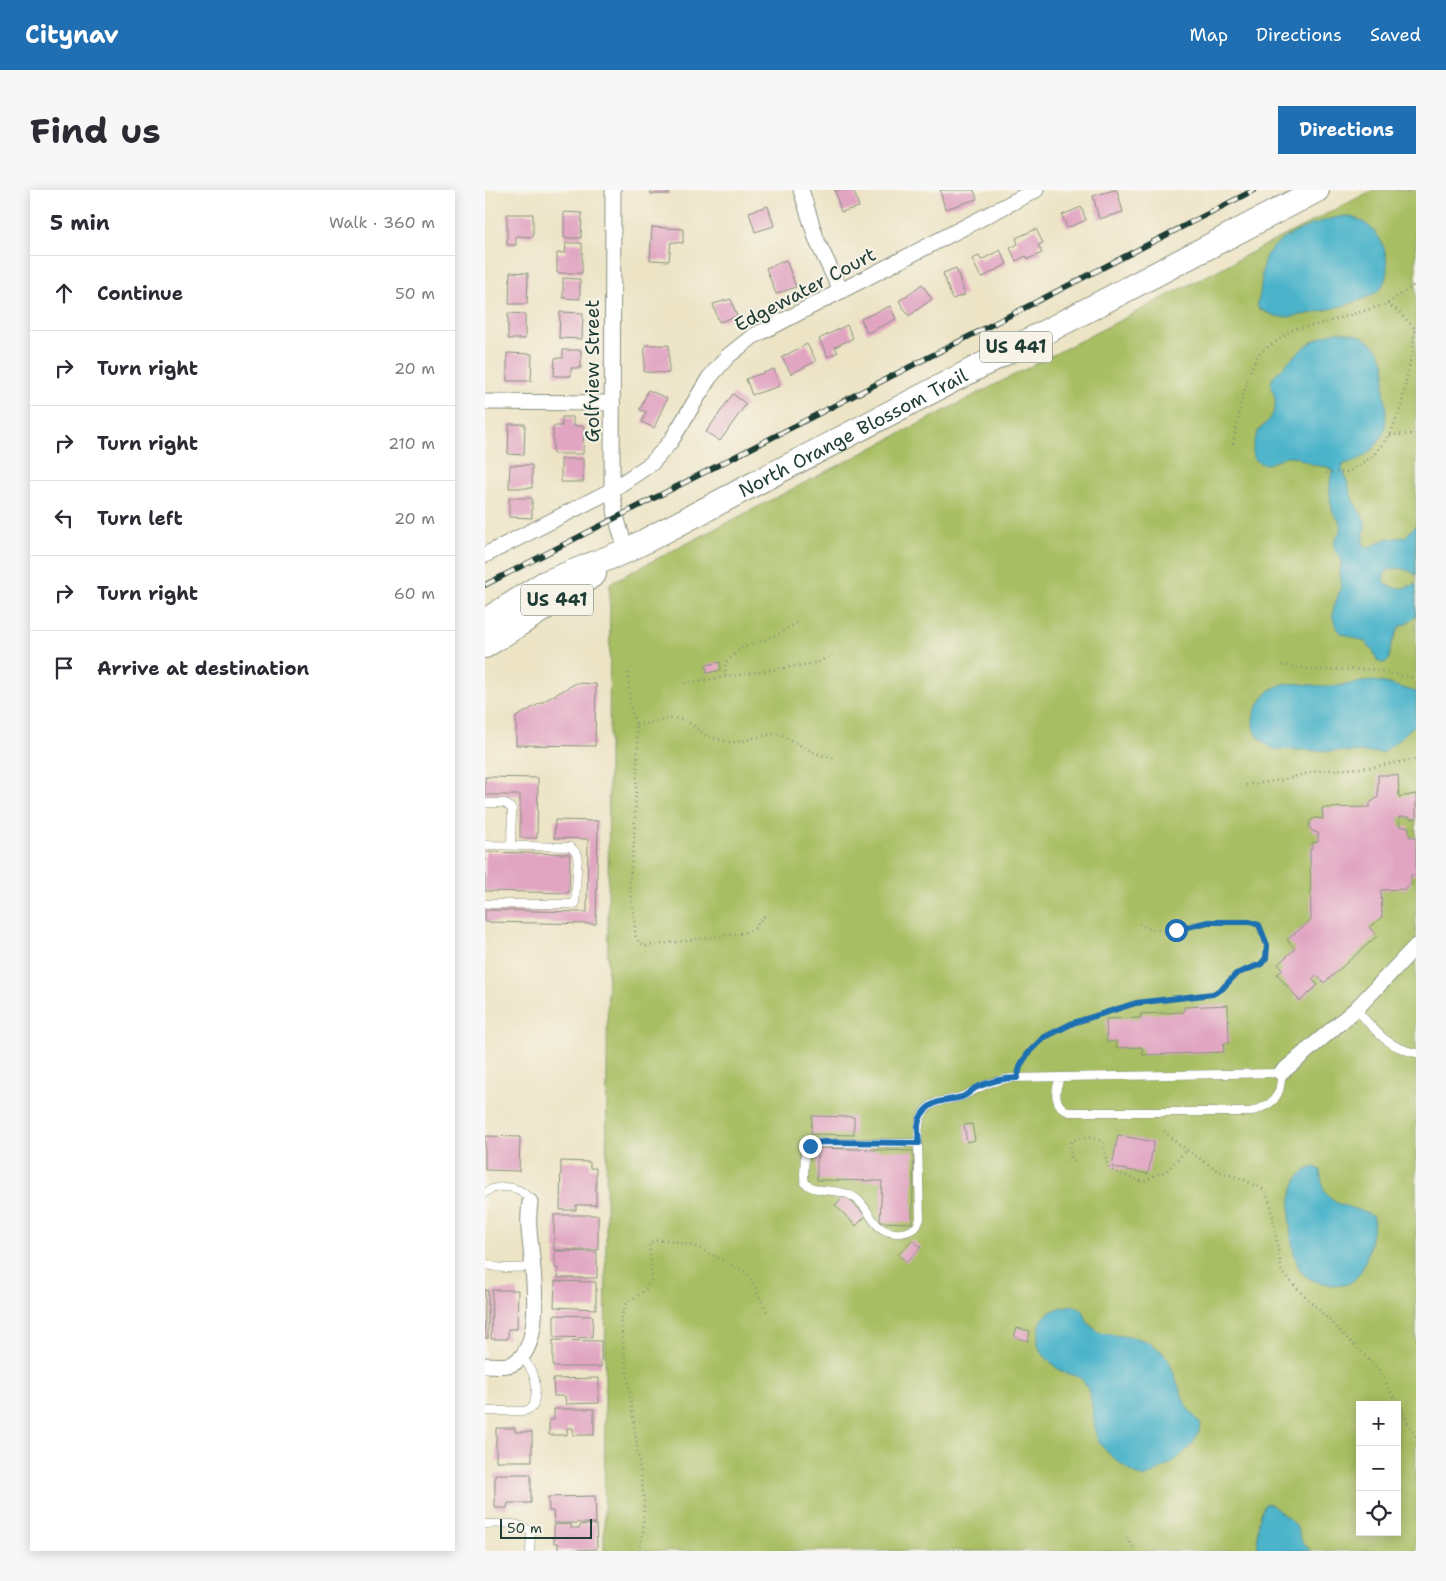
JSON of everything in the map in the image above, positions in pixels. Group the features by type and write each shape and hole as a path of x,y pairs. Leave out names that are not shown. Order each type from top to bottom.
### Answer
{"main road":[{"name":"North Orange Blossom Trail","path":"485,620 545,584 626,550 1317,190"},
{"name":"North Orange Blossom Trail","path":"485,646 557,600 626,550"}],"street":[{"name":"Golfview Street","path":"613,190 611,490 626,550"},
{"path":"801,190 817,241 841,291"},
{"name":"Edgewater Court","path":"485,555 611,490 652,463 671,441 709,378 728,356 752,337 1019,194 1036,190"},
{"path":"485,402 612,403"},
{"path":"1281,1073 1357,1009 1416,946"},
{"path":"485,1365 500,1366 512,1364 528,1346 533,1328 535,1298 529,1202"}],"lane":[{"path":"485,802 505,803 512,809 511,845"},
{"path":"485,845 571,847 578,855 575,904 485,904"},
{"path":"1357,1009 1390,1044 1416,1053"},
{"path":"919,1143 815,1143 805,1152 805,1183 814,1188 847,1193 855,1197 865,1206 881,1230 894,1233 907,1232 917,1226 920,1219 919,1143 918,1124 923,1113 935,1102 963,1096 976,1088 999,1080 1017,1078 1281,1073 1282,1088 1276,1097 1260,1109 1250,1112 1069,1112 1062,1110 1056,1098 1057,1084 1060,1078"},
{"path":"485,1193 491,1188 521,1190 527,1196 529,1202"},
{"path":"485,1263 497,1267 533,1267"},
{"path":"485,1410 525,1411 533,1407 536,1395 535,1375 521,1356"},
{"path":"485,1524 520,1525 527,1528 531,1533 530,1551"}],"path":[{"path":"1233,444 1242,399 1257,354 1294,329 1320,324 1387,304 1416,284"},
{"path":"1326,473 1349,472 1373,455 1390,435 1401,407 1415,328 1397,310 1387,304"},
{"path":"1390,435 1416,434"},
{"path":"727,676 725,663 742,648 779,634 798,622"},
{"path":"685,683 810,664 819,662 832,655"},
{"path":"1282,665 1317,670 1370,669 1416,678"},
{"path":"628,673 630,706 636,725 638,744 637,796 629,884 635,935 639,942 646,946 744,933 755,928 765,915"},
{"path":"636,725 674,718 686,720 707,736 732,743 780,734 811,751 837,758"},
{"path":"1246,786 1317,771 1373,767 1416,759"},
{"path":"1017,1078 1021,1064 1029,1052 1043,1038 1073,1023 1136,1003 1213,994 1222,989 1236,974 1261,964 1266,958 1267,945 1263,932 1259,925 1250,922 1208,922 1176,930 1147,928 1139,924"},
{"path":"1164,1131 1187,1150 1220,1172 1243,1179 1265,1190 1271,1206 1282,1273 1377,1370 1416,1437"},
{"path":"1075,1161 1070,1155 1071,1142 1076,1138 1094,1138 1103,1142 1107,1164 1114,1172 1144,1182 1157,1174 1165,1172 1187,1150"},
{"path":"638,1551 643,1533 644,1499 620,1319 627,1303 645,1290 652,1279 649,1244 654,1241 670,1240 697,1247 747,1273 768,1313"},
{"path":"1127,1538 1136,1551"},
{"path":"949,1550 970,1551"}],"green space":[{"path":"1373,190 1416,190 1416,1551 604,1551 610,583"}],"water":[{"path":"1347,216 1371,228 1381,242 1387,268 1382,287 1377,292 1358,301 1290,317 1272,315 1259,309 1257,304 1264,261 1276,244 1299,230 1326,220"},
{"path":"1337,332 1345,332 1366,339 1377,349 1385,366 1386,419 1382,436 1368,453 1357,460 1343,465 1342,469 1354,502 1363,516 1365,526 1364,545 1369,548 1385,539 1405,537 1416,525 1416,575 1406,570 1394,569 1385,573 1384,578 1385,584 1397,588 1416,584 1416,616 1400,626 1391,645 1389,660 1384,663 1378,662 1373,651 1365,642 1341,633 1334,620 1334,609 1341,586 1341,561 1334,548 1334,543 1341,525 1333,512 1331,502 1332,470 1328,467 1317,466 1292,456 1265,464 1257,461 1253,455 1256,435 1271,418 1275,408 1275,397 1271,386 1274,376 1309,344"},
{"path":"1372,681 1416,692 1416,724 1383,753 1274,749 1262,740 1254,729 1254,714 1258,706 1262,699 1276,687 1284,684 1337,686"},
{"path":"1314,1167 1319,1169 1325,1192 1329,1198 1373,1217 1374,1223 1370,1245 1363,1267 1358,1276 1350,1282 1341,1285 1328,1284 1306,1277 1297,1263 1294,1252 1290,1224 1291,1197 1294,1186 1301,1174"},
{"path":"1073,1305 1083,1311 1088,1323 1099,1333 1137,1338 1150,1343 1161,1351 1169,1361 1186,1406 1201,1425 1192,1443 1179,1458 1144,1478 1118,1462 1101,1445 1097,1438 1090,1397 1083,1381 1060,1370 1048,1360 1039,1348 1040,1326 1045,1317 1058,1309"},
{"path":"1269,1503 1295,1524 1302,1541 1311,1551 1258,1551 1259,1521 1262,1509 1265,1504"}],"building":[{"path":"651,190 669,190 669,194 651,194"},
{"path":"835,190 854,190 859,207 841,212"},
{"path":"940,190 974,190 977,199 945,209"},
{"path":"1117,190 1123,212 1099,219 1093,196"},
{"path":"768,206 774,226 755,232 749,212"},
{"path":"1081,207 1086,220 1067,228 1062,215"},
{"path":"564,212 582,213 581,238 564,238"},
{"path":"507,214 533,214 533,237 516,236 516,245 507,245"},
{"path":"652,227 683,229 683,243 671,242 669,261 650,260"},
{"path":"1036,229 1043,243 1038,245 1042,253 1028,259 1026,256 1016,261 1010,248 1018,244 1016,238"},
{"path":"566,243 582,243 582,273 557,273 557,253 565,253"},
{"path":"1000,250 1007,264 981,278 972,259 979,256 981,260"},
{"path":"786,260 796,287 776,294 766,268"},
{"path":"956,268 965,295 952,299 943,273"},
{"path":"510,272 528,273 527,304 509,304"},
{"path":"563,278 580,279 580,299 563,298"},
{"path":"922,284 932,299 909,316 899,301"},
{"path":"731,299 737,316 719,322 713,304"},
{"path":"890,306 896,319 867,333 861,319"},
{"path":"560,312 583,313 582,339 559,338"},
{"path":"508,313 525,314 525,339 508,339"},
{"path":"847,325 853,338 835,347 838,352 828,357 819,339"},
{"path":"807,344 816,361 791,374 782,357"},
{"path":"645,345 669,345 669,373 644,372"},
{"path":"563,350 581,350 581,368 571,368 571,376 554,376 555,358 563,358"},
{"path":"507,353 532,354 531,381 507,381"},
{"path":"774,369 780,386 752,395 746,379"},
{"path":"648,390 667,398 654,428 642,422 646,412 640,410"},
{"path":"733,394 746,404 720,441 706,432"},
{"path":"562,417 573,417 573,426 584,426 583,454 553,454 553,426 562,426"},
{"path":"509,424 525,424 524,455 508,454"},
{"path":"561,459 583,459 583,482 561,482"},
{"path":"510,465 532,465 532,488 509,488"},
{"path":"509,498 532,498 532,518 509,517"},
{"path":"720,662 721,670 707,673 706,665"},
{"path":"576,683 596,684 595,746 516,745 516,717"},
{"path":"1378,775 1398,775 1399,797 1416,794 1416,819 1399,817 1400,827 1409,827 1410,837 1416,837 1416,875 1411,875 1411,885 1407,886 1407,889 1381,890 1382,917 1369,927 1377,936 1324,983 1317,975 1312,979 1318,985 1300,1001 1277,974 1283,970 1278,964 1295,949 1287,940 1311,920 1310,849 1312,849 1312,843 1318,842 1318,833 1312,831 1309,826 1311,820 1316,818 1323,819 1322,808 1370,807 1370,803 1378,797"},
{"path":"485,777 538,778 537,838 520,838 520,795 485,795"},
{"path":"555,820 598,821 596,924 485,922 485,910 587,912 588,839 554,838"},
{"path":"485,852 570,854 569,893 485,891"},
{"path":"1228,1005 1229,1043 1223,1043 1224,1052 1143,1055 1142,1047 1116,1048 1116,1041 1107,1042 1106,1019 1141,1018 1140,1014 1184,1012 1184,1007"},
{"path":"812,1116 854,1117 854,1135 811,1134"},
{"path":"972,1124 975,1140 967,1142 964,1125"},
{"path":"1118,1135 1154,1142 1148,1174 1112,1167"},
{"path":"485,1136 520,1137 519,1171 485,1170"},
{"path":"817,1148 914,1151 912,1223 880,1222 882,1181 817,1180"},
{"path":"561,1161 590,1162 590,1168 596,1168 596,1205 576,1205 576,1210 560,1210"},
{"path":"845,1195 866,1216 856,1226 835,1205"},
{"path":"554,1215 598,1215 598,1250 554,1250"},
{"path":"912,1240 921,1247 907,1262 898,1255"},
{"path":"555,1251 597,1252 597,1278 558,1278 558,1268 555,1268"},
{"path":"555,1281 596,1282 596,1309 554,1307"},
{"path":"485,1290 488,1290 488,1338 485,1338"},
{"path":"492,1290 518,1290 517,1329 508,1329 508,1339 491,1339"},
{"path":"554,1315 593,1316 592,1338 554,1337"},
{"path":"1017,1328 1030,1331 1028,1341 1014,1337"},
{"path":"553,1340 601,1341 601,1367 553,1367"},
{"path":"599,1378 599,1403 566,1404 565,1396 554,1396 553,1379"},
{"path":"554,1409 594,1409 594,1435 573,1435 573,1428 567,1428 567,1435 549,1435 549,1420 554,1420"},
{"path":"496,1428 515,1428 515,1432 532,1432 532,1461 496,1461"},
{"path":"495,1474 531,1474 531,1503 508,1503 507,1508 495,1508"},
{"path":"595,1496 596,1523 554,1523 553,1511 549,1511 548,1497"},
{"path":"571,1524 571,1528 580,1528 580,1525 596,1524 597,1549 558,1551 558,1543 554,1543 554,1525"}],"railway":[{"path":"485,585 1254,190"}],"route":[{"path":"810,1146 823,1142 919,1143 918,1124 923,1113 930,1106 935,1102 963,1096 976,1088 999,1080 1017,1078 1021,1064 1029,1052 1043,1038 1073,1023 1136,1003 1213,994 1229,983 1236,974 1261,964 1266,958 1267,945 1263,932 1259,925 1250,922 1208,922 1176,930"}]}
